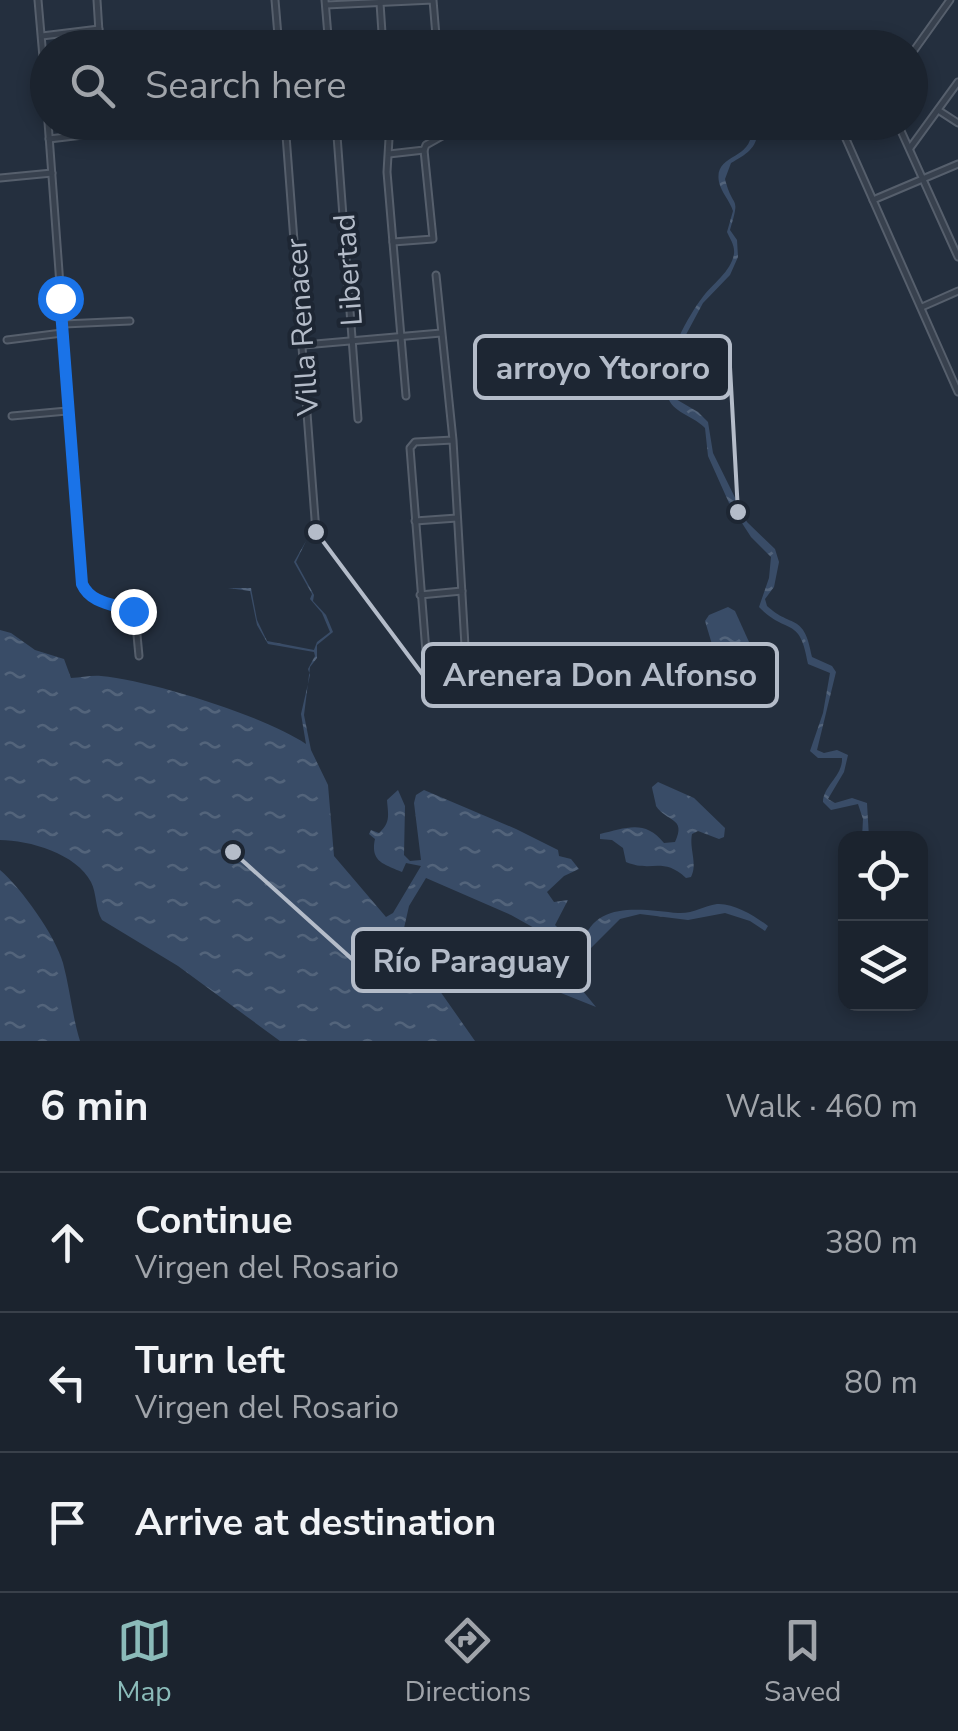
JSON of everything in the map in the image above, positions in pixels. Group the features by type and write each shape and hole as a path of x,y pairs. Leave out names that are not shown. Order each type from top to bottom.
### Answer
{"street":[{"path":"38,0 40,30"},
{"path":"90,30 98,29 97,0"},
{"path":"275,0 278,30"},
{"path":"328,30 326,2 433,0 436,30"},
{"path":"928,31 950,0"},
{"path":"380,1 382,30"},
{"path":"928,123 958,82"},
{"path":"938,110 958,123"},
{"path":"49,140 82,584 86,593 98,600 133,611 138,656"},
{"name":"Villa Renacer","path":"287,140 316,532"},
{"name":"Libertad","path":"337,140 358,419"},
{"path":"389,140 393,242 406,396"},
{"path":"393,242 434,238 424,150 435,140"},
{"path":"846,140 958,392"},
{"path":"905,140 958,256"},
{"path":"909,149 916,140"},
{"path":"389,154 424,150"},
{"path":"872,201 958,164"},
{"path":"0,178 52,173"},
{"path":"436,275 453,440 465,648 426,652 410,448 416,442 453,440"},
{"path":"922,307 958,291"},
{"path":"62,324 130,321"},
{"path":"6,340 62,333"},
{"path":"304,345 442,333"},
{"path":"12,416 68,410"},
{"path":"415,521 457,518"},
{"path":"420,595 462,592"}],"water":[{"path":"749,140 756,140 748,152 731,163 725,179 735,206 730,230 737,240 738,257 730,275 703,303 674,357 670,379 674,398 708,422 713,453 747,522 775,549 779,562 774,587 765,599 767,606 801,627 812,657 836,672 817,750 837,750 848,755 844,772 828,799 835,803 852,798 867,803 869,831 862,831 858,804 831,810 823,802 842,758 818,758 810,751 823,713 830,673 808,664 797,632 759,607 771,557 751,537 729,503 708,456 705,428 672,404 666,389 670,362 688,319 725,272 734,254 727,232 733,211 720,186 719,172"},
{"path":"306,541 296,562 314,595 313,601 326,615 333,632 317,645 317,658 309,673 308,669 315,656 314,652 268,644 257,625 250,591 228,588 251,588 257,620 267,641 314,650 317,642 330,632 322,613 310,599 312,594 294,562"},
{"path":"728,607 735,611 749,642 719,656 705,621 709,615"},
{"path":"0,630 35,650 64,659 71,678 101,676 178,692 264,722 306,744 301,714 308,684 304,715 311,750 328,785 334,856 386,917 393,913 421,866 406,863 402,872 384,864 375,853 375,839 369,834 371,830 379,833 385,826 387,800 398,790 405,806 404,855 410,861 421,860 414,803 416,795 424,790 516,829 558,850 559,856 571,859 579,869 564,876 547,892 554,902 568,900 555,925 576,946 583,944 597,920 622,910 683,913 724,904 768,926 765,931 725,913 688,920 640,914 620,919 590,949 579,953 511,915 426,878 409,906 402,937 475,1041 280,1041 178,966 102,920 91,882 64,856 38,846 0,840"},
{"path":"658,782 694,798 725,828 724,837 719,839 698,831 692,834 691,877 663,866 626,862 623,848 612,840 600,839 600,834 635,827 650,831 664,843 675,842 677,824 656,806 652,787"},
{"path":"0,870 37,913 53,939 80,1041 0,1041"},
{"path":"470,933 523,966 582,990 596,1007 521,977 513,969 467,948"}],"place":[{"name":"arroyo Ytororo","path":"738,512"},
{"name":"Arenera Don Alfonso","path":"316,532"},
{"name":"Río Paraguay","path":"233,852"}],"route":[{"path":"60,298 82,584 86,593 98,600 133,611"}]}
